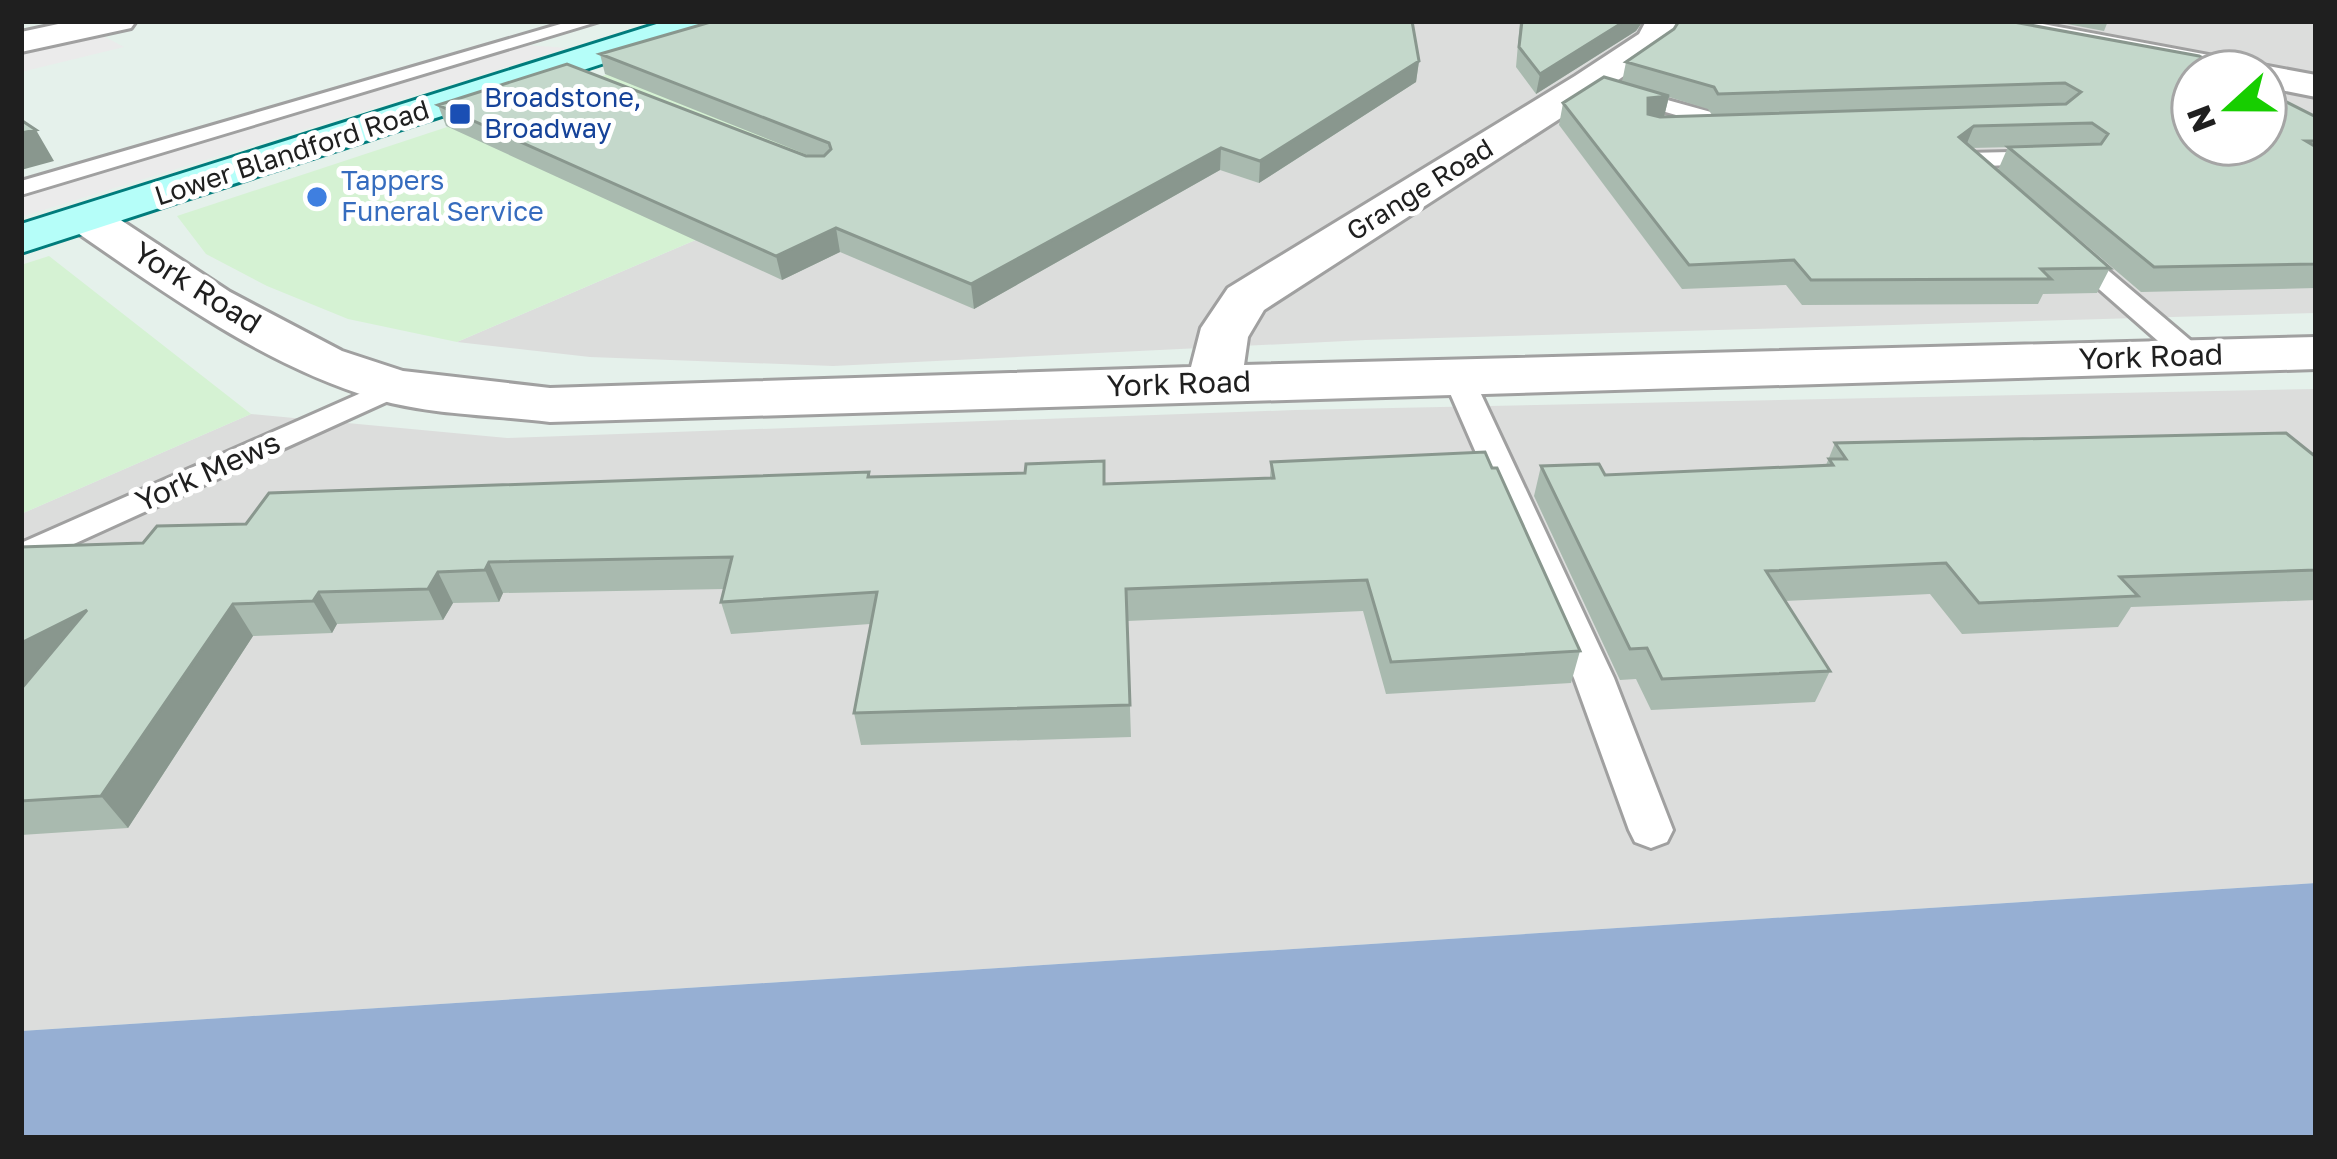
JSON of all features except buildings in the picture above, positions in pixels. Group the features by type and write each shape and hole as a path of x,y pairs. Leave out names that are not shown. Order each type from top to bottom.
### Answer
{"main road":[{"name":"Lower Blandford Road","path":"21,239 700,21"}],"street":[{"path":"21,42 119,21"},
{"name":"Grange Road","path":"1218,382 1215,356 1227,323 1246,299 1653,40 1663,21"},
{"path":"1973,21 2169,58"},
{"name":"York Road","path":"88,219 212,303 323,362 395,387 550,405 2316,353"}],"lane":[{"path":"21,188 591,21"},
{"path":"558,68 602,84"},
{"path":"1588,83 1744,125 1654,128"},
{"path":"2000,190 1965,160 2082,158"},
{"path":"2052,236 2192,356"},
{"path":"1458,377 1594,678 1652,830"},
{"name":"York Mews","path":"21,557 395,387"}],"shaded area":[{"path":"769,21 1205,22 457,342 348,319 267,286 206,254 177,216"},
{"path":"1199,21 2316,21 2316,313 1366,340 833,366 590,357 457,342 1203,23"},
{"path":"92,30 124,47 21,72 21,45"},
{"path":"527,45 567,48 21,217 21,197"},
{"path":"49,256 251,414 21,514 21,265"},
{"path":"2316,389 2316,883 21,1031 21,514 251,414 507,438 1295,410"},
{"path":"2316,883 2316,1138 21,1138 21,1031"}],"place":[{"name":"Broadstone, Broadway","path":"460,114"},
{"name":"Tappers Funeral Service","path":"317,197"}]}
